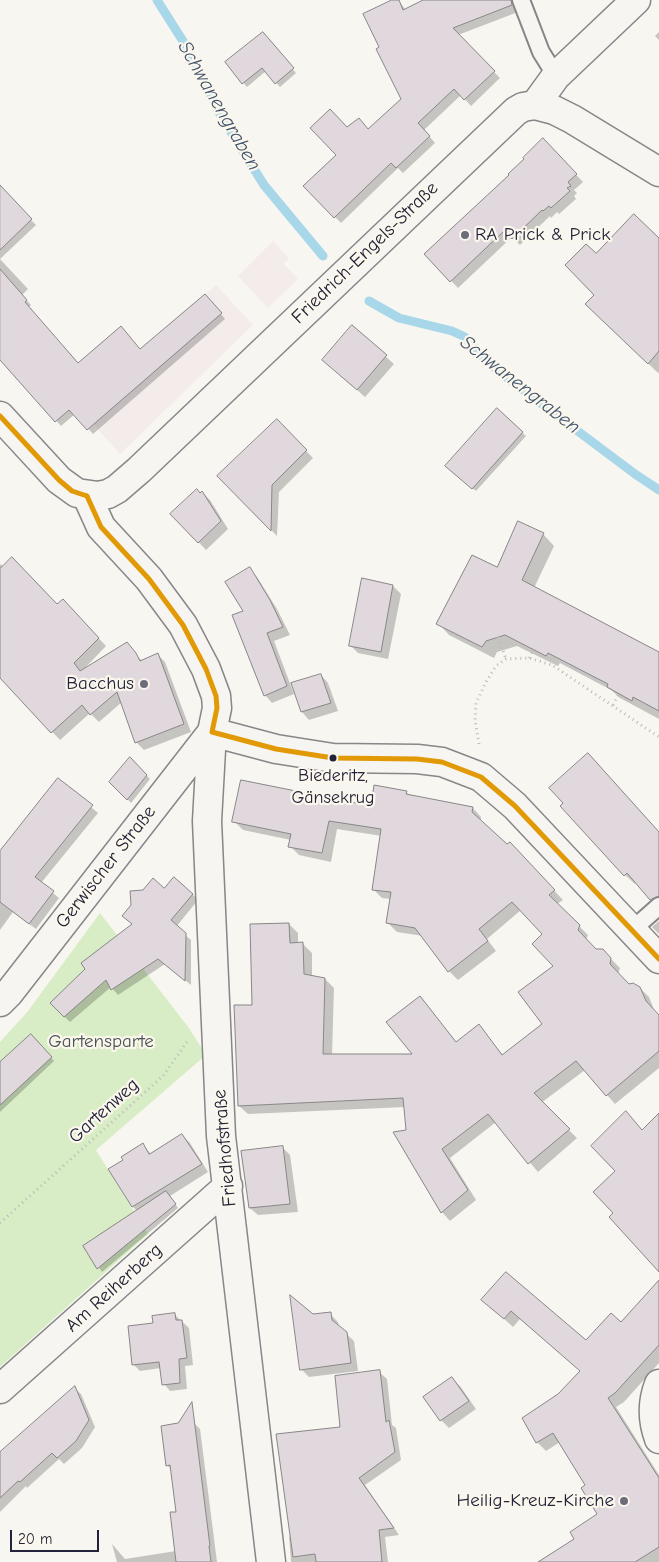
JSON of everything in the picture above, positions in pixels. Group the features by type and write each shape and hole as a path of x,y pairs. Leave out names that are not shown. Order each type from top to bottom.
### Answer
{"street":[{"path":"535,105 556,76 636,0"},
{"path":"535,105 545,106 572,119 659,172"},
{"name":"Friedrich-Engels-Straße","path":"87,496 103,496 124,483 510,115 523,107 535,105"},
{"path":"0,416 58,480 72,491 87,496"},
{"name":"Friedhofstraße","path":"87,496 101,527 149,578 183,624 206,669 216,696 217,708 212,732 207,821 221,1136 271,1562"},
{"path":"212,732 276,749 333,758 417,759 442,762 480,777 515,806 659,959"},
{"name":"Gerwischer Straße","path":"0,1002 9,993 212,732"},
{"name":"Am Reiherberg","path":"0,1389 228,1186"},
{"path":"659,1384 655,1396 653,1414 659,1438"}],"lane":[{"path":"521,0 541,52 556,76"},
{"path":"632,930 659,906"}],"path":[{"path":"498,637 506,659"},
{"path":"529,658 534,650"},
{"path":"613,705 619,694"},
{"name":"Gartenweg","path":"0,1223 163,1076 193,1034 215,1010"}],"shaded area":[{"path":"273,241 289,258 284,264 298,279 268,308 238,276"},
{"path":"216,285 253,325 120,454 76,405"}],"green space":[{"name":"Gartensparte","path":"100,913 189,1028 206,1055 96,1150 148,1234 0,1367 0,1042 28,1011"}],"building":[{"path":"392,0 399,0 403,10 423,0 511,0 512,5 453,28 495,71 464,100 454,89 418,123 430,136 396,168 391,163 334,218 303,186 336,155 310,128 330,109 347,127 359,118 368,129 401,99 376,49 379,47 363,14"},
{"path":"263,32 294,68 275,84 262,68 242,84 225,62"},
{"path":"543,138 577,174 568,182 571,186 567,188 570,191 551,208 549,206 542,210 512,239 504,231 450,282 424,254 509,175"},
{"path":"0,185 32,219 0,250"},
{"path":"634,214 659,238 659,351 648,364 585,304 594,295 565,265 586,244 596,253"},
{"path":"0,269 27,300 25,302 78,363 121,326 140,349 205,294 222,313 87,430 69,410 55,422 0,360"},
{"path":"352,325 387,355 357,390 322,360"},
{"path":"497,408 523,432 472,489 445,466"},
{"path":"277,419 307,450 272,485 271,531 217,476"},
{"path":"197,489 200,493 202,491 221,521 198,543 170,514"},
{"path":"518,521 544,533 522,580 659,652 659,711 633,697 632,701 607,687 608,684 548,653 546,656 505,635 486,641 482,647 436,624 472,555 497,567"},
{"path":"12,557 57,604 63,599 99,638 74,663 80,671 127,642 140,661 158,653 184,724 135,743 117,692 90,715 82,705 51,733 0,678 0,569"},
{"path":"250,567 270,600 283,627 267,633 287,686 264,696 232,615 243,611 225,582"},
{"path":"362,578 393,585 381,652 349,646"},
{"path":"321,674 331,703 301,712 291,683"},
{"path":"588,753 659,832 659,896 650,900 627,873 624,876 560,806 563,803 549,788"},
{"path":"130,757 147,775 127,800 109,782"},
{"path":"58,778 93,805 35,877 54,891 29,924 0,902 0,851"},
{"path":"241,780 371,806 374,785 407,791 406,794 473,807 472,812 507,844 510,842 555,890 549,895 580,925 578,930 596,949 603,949 611,958 610,964 629,984 633,983 640,987 646,1001 659,1015 659,1051 606,1096 576,1061 534,1093 570,1129 528,1164 488,1114 442,1149 468,1190 441,1213 393,1132 406,1130 403,1098 238,1106 234,1005 252,1005 250,924 289,923 290,943 303,942 304,974 325,978 323,1054 412,1054 386,1022 420,996 456,1042 479,1024 502,1055 542,1024 518,992 553,966 532,944 542,934 512,902 479,929 488,941 448,972 415,928 386,923 391,892 372,890 381,829 329,821 322,853 288,847 291,834 232,822"},
{"path":"174,877 193,894 171,920 186,933 185,981 158,959 111,990 106,980 64,1017 50,1003 85,969 81,963 132,924 122,916 131,905 130,891 143,890 153,878 164,888"},
{"path":"31,1034 52,1057 0,1105 0,1062"},
{"path":"626,1111 642,1130 659,1113 659,1272 609,1217 613,1213 593,1192 615,1171 591,1146"},
{"path":"182,1134 202,1164 132,1207 108,1169 123,1160 121,1157 143,1143 149,1154"},
{"path":"283,1146 290,1204 249,1208 241,1151"},
{"path":"166,1191 176,1204 97,1269 83,1246"},
{"path":"506,1272 586,1340 611,1313 621,1322 659,1280 659,1345 615,1393 608,1398 659,1478 659,1547 635,1562 538,1562 574,1539 570,1532 597,1514 581,1488 585,1485 553,1433 536,1443 522,1418 558,1394 580,1371 511,1311 504,1319 481,1300"},
{"path":"290,1295 313,1314 331,1312 332,1320 347,1332 351,1363 300,1370"},
{"path":"175,1313 176,1320 182,1320 187,1358 179,1359 180,1383 162,1385 159,1362 132,1365 128,1326 153,1323 152,1316"},
{"path":"380,1370 386,1422 389,1420 395,1452 359,1478 394,1528 379,1530 382,1562 316,1562 315,1554 293,1557 276,1434 340,1427 335,1376"},
{"path":"452,1377 469,1401 440,1421 423,1397"},
{"path":"75,1386 89,1420 76,1441 57,1458 52,1453 0,1498 0,1452"},
{"path":"192,1402 211,1562 176,1562 170,1512 176,1512 170,1465 166,1466 161,1426 178,1423"}],"waterway":[{"name":"Schwanengraben","path":"157,0 188,49 221,116 264,185 323,256"},
{"name":"Schwanengraben","path":"369,301 399,318 452,331 465,337 499,372 659,490"}],"transit line":[{"path":"0,416 59,480 72,491 87,496"},
{"path":"87,496 101,527 149,579 183,625 206,669 216,696 217,708 212,732 276,749 333,758 417,759 442,762 481,777 515,806 659,959"}],"place":[{"name":"RA Prick & Prick","path":"465,235"},
{"name":"Bacchus","path":"144,684"},
{"name":"Biederitz, Gänsekrug","path":"333,758"},
{"name":"Heilig-Kreuz-Kirche","path":"624,1501"}]}
